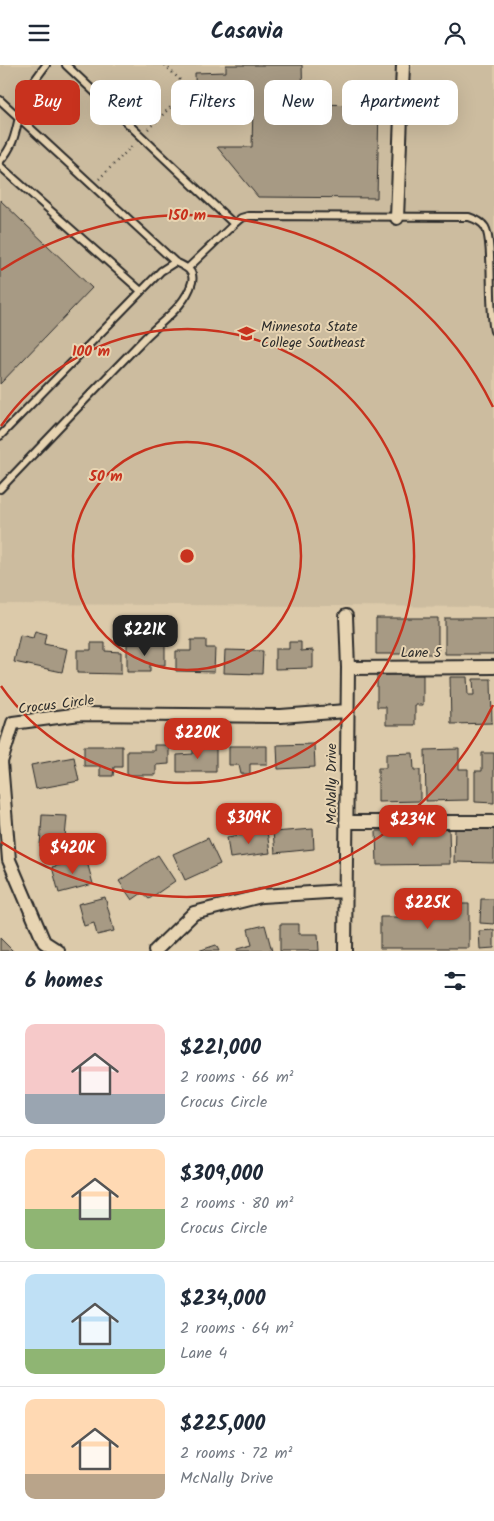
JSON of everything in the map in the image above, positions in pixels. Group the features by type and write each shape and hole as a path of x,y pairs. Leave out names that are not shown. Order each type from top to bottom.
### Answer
{"street":[{"path":"397,218 403,65"},
{"name":"McNally Drive","path":"345,951 344,891 348,668 346,616"},
{"name":"Lane 5","path":"348,668 494,667"},
{"name":"Crocus Circle","path":"58,951 44,942 9,860 2,762 13,723 80,713 281,716 346,711"},
{"path":"346,822 494,822"},
{"path":"155,951 194,913 261,896 344,891"}],"lane":[{"path":"35,80 46,65"},
{"path":"66,65 234,224"},
{"path":"0,100 15,114"},
{"path":"0,161 12,144 18,125"},
{"path":"0,489 149,333 182,302 193,282 192,272 188,268 175,262 27,125"},
{"path":"0,166 141,291"},
{"path":"188,268 234,224 242,218 260,214 397,218 469,217 478,221 491,233 490,311 494,331"},
{"path":"0,436 161,271 175,262"}],"path":[{"path":"165,65 180,80"}],"shaded area":[{"name":"Minnesota State College Southeast","path":"0,65 494,65 494,607 0,604"}],"building":[{"path":"226,65 302,65 302,80 264,80 264,125 332,125 332,104 342,105 342,125 379,125 377,198 258,197 217,147 252,147 254,80 195,80 195,73 226,72"},
{"path":"0,200 92,288 0,384"},
{"path":"376,618 438,618 438,654 376,654"},
{"path":"445,618 494,618 494,654 445,654"},
{"path":"35,631 46,634 44,644 67,649 62,672 14,662 20,635 33,638"},
{"path":"191,640 206,640 206,648 215,648 214,672 176,671 176,651 191,651"},
{"path":"289,642 301,642 301,651 313,650 313,668 275,669 275,649 289,649"},
{"path":"91,643 105,643 105,651 121,652 121,674 77,673 77,650 91,650"},
{"path":"127,644 165,644 165,665 150,665 150,672 127,672"},
{"path":"225,650 263,651 262,674 224,673"},
{"path":"377,675 423,675 423,705 415,705 415,725 386,725 386,707 377,707"},
{"path":"450,677 467,677 468,695 474,695 473,679 491,679 492,723 451,724"},
{"path":"314,744 315,767 278,769 277,745"},
{"path":"154,745 169,745 169,764 156,765 156,775 127,775 127,751 154,751"},
{"path":"193,745 216,745 216,772 177,772 177,755 193,754"},
{"path":"84,746 122,746 122,767 114,767 113,776 100,776 100,766 84,766"},
{"path":"229,746 267,746 267,764 250,764 250,774 241,774 239,765 229,765"},
{"path":"459,749 459,769 468,769 468,800 426,801 425,750"},
{"path":"413,753 414,770 420,770 420,801 378,802 378,768 386,768 386,754"},
{"path":"482,753 494,753 494,803 475,802 475,771 482,771"},
{"path":"74,757 79,781 36,789 31,765"},
{"path":"42,815 67,816 64,849 40,847"},
{"path":"455,828 494,829 494,863 454,862"},
{"path":"313,829 314,849 275,853 273,832"},
{"path":"449,829 450,864 377,865 376,831"},
{"path":"267,831 270,853 230,858 227,837"},
{"path":"208,838 220,864 185,880 173,854"},
{"path":"158,855 175,881 149,899 142,893 132,900 119,881"},
{"path":"86,858 93,884 59,893 52,867"},
{"path":"105,897 114,931 97,935 94,923 84,926 78,904"},
{"path":"481,899 494,899 494,924 480,923"},
{"path":"457,904 469,904 469,948 380,948 380,917 422,917 422,905 433,905 433,910 457,910"},
{"path":"280,924 299,924 299,934 318,934 319,951 280,951"},
{"path":"265,925 272,951 237,951 237,949 252,945 248,929"},
{"path":"494,930 494,948 480,949 479,931"},
{"path":"0,938 13,951 0,951"},
{"path":"216,945 219,951 198,951"}],"place":[{"name":"Minnesota State College Southeast","path":"247,334"}]}
